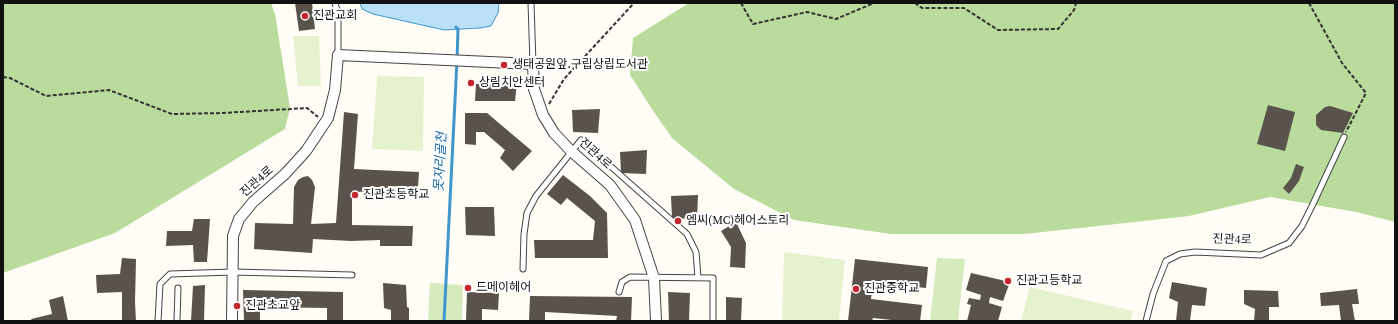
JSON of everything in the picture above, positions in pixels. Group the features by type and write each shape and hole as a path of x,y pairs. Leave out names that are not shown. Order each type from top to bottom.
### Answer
{"street":[{"path":"338,55 433,60 475,60 533,64"},
{"name":"진관4로","path":"232,321 234,236 239,219 253,202 285,174 306,151 328,118 335,90 338,55"},
{"name":"진관4로","path":"533,64 534,89 543,115 554,133 571,151 610,185 635,220 654,278 656,321"}],"lane":[{"name":"진관4로","path":"335,3 338,14 338,55"},
{"name":"진관4로","path":"530,3 533,64"},
{"name":"진관4로","path":"1146,321 1153,294 1166,260 1180,254 1195,252 1261,255 1289,243 1302,226 1344,137"},
{"path":"523,270 524,234 527,212 536,196 581,140 687,234 696,252 698,278"},
{"path":"158,321 160,284 170,274 233,272 352,275"},
{"path":"619,292 622,282 630,277 713,278 713,321"},
{"path":"170,321 177,321 178,288"}],"path":[{"path":"547,109 564,79 634,3"},
{"path":"741,3 753,24 806,12 836,19 874,3"},
{"path":"915,3 922,8 964,8 998,30 1058,29 1074,10 1076,3"},
{"path":"1309,3 1342,63 1366,92 1344,137"},
{"path":"3,77 10,78 46,96 109,90 172,114 223,113 307,108 319,118"}],"green space":[{"path":"3,3 271,3 275,14 290,108 285,129 115,233 3,273"},
{"path":"689,3 1395,3 1395,222 1356,212 1270,197 1189,216 1025,234 891,234 794,220 734,189 672,138 630,75 633,38"},
{"path":"293,36 319,36 321,86 298,86"},
{"path":"377,76 424,77 423,151 372,149"},
{"path":"784,252 845,260 839,321 782,321"},
{"path":"937,258 965,259 958,321 930,321"},
{"path":"430,283 463,285 462,321 428,321"},
{"path":"1030,287 1133,311 1130,321 1021,321"}],"water":[{"path":"360,3 499,3 498,13 491,26 444,30 373,14 362,9"}],"building":[{"name":"진관교회","path":"295,3 312,3 315,29 299,31"},
{"path":"517,82 515,101 475,101 476,84"},
{"path":"1268,105 1295,112 1285,151 1257,144"},
{"path":"1330,106 1353,113 1343,133 1321,130 1316,125 1316,115 1325,107"},
{"path":"600,109 598,133 573,132 572,110"},
{"path":"344,112 358,114 354,169 419,172 418,187 388,186 388,191 352,192 352,225 413,226 412,246 380,246 380,240 351,241 313,239 312,253 254,249 255,223 293,224 294,187 298,180 303,177 308,176 312,180 315,187 311,224 336,223"},
{"path":"465,113 487,113 532,151 513,171 500,158 505,150 484,132 476,132 476,145 465,144"},
{"path":"647,150 646,174 621,173 620,152"},
{"path":"1296,164 1304,167 1299,181 1289,194 1283,188 1291,178"},
{"path":"563,175 590,196 607,213 608,258 535,258 534,240 593,240 595,221 567,198 561,205 547,194"},
{"path":"698,195 697,219 672,218 671,196"},
{"path":"465,207 494,207 495,236 466,235"},
{"path":"194,219 210,219 207,262 194,262 193,245 166,246 167,231 192,231"},
{"path":"736,222 746,243 745,268 730,267 731,247 721,231"},
{"path":"122,258 136,259 136,321 122,321 122,292 97,293 96,275 120,274"},
{"path":"855,259 928,267 926,288 873,282 871,299 922,305 920,321 901,321 873,318 872,321 848,321"},
{"path":"971,273 1010,282 1003,301 990,297 989,303 1002,307 998,321 967,321 971,305 967,304 969,298 980,300 981,295 966,290"},
{"path":"1172,282 1207,288 1205,306 1192,305 1190,321 1176,321 1178,302 1169,298"},
{"path":"383,283 406,285 409,321 391,321 391,310 384,308"},
{"path":"205,285 204,321 191,321 193,286"},
{"path":"1357,289 1359,304 1352,304 1355,321 1341,321 1339,305 1321,306 1320,293"},
{"path":"243,290 343,292 343,321 327,321 327,308 260,307 260,321 244,321"},
{"path":"1244,290 1278,291 1279,307 1269,307 1269,321 1254,321 1255,309 1244,304"},
{"path":"467,292 499,293 498,310 482,309 482,321 466,321"},
{"path":"668,292 690,293 689,321 669,321"},
{"path":"63,296 68,321 32,321 31,319 52,314 49,300"},
{"path":"530,296 632,297 631,321 616,321 617,316 545,312 545,321 529,321"},
{"path":"726,297 742,298 741,321 726,321"}],"waterway":[{"name":"못자리골천","path":"444,321 457,60 458,29 456,27"}],"place":[{"name":"진관교회","path":"305,16"},
{"name":"생태공원앞.구립상립도서관","path":"504,65"},
{"name":"상림치안센터","path":"471,83"},
{"name":"진관초등학교","path":"355,195"},
{"name":"엠씨(MC)헤어스토리","path":"678,221"},
{"name":"진관고등학교","path":"1008,281"},
{"name":"드메이헤어","path":"468,288"},
{"name":"진관중학교","path":"856,289"},
{"name":"진관초교앞","path":"237,306"}]}
